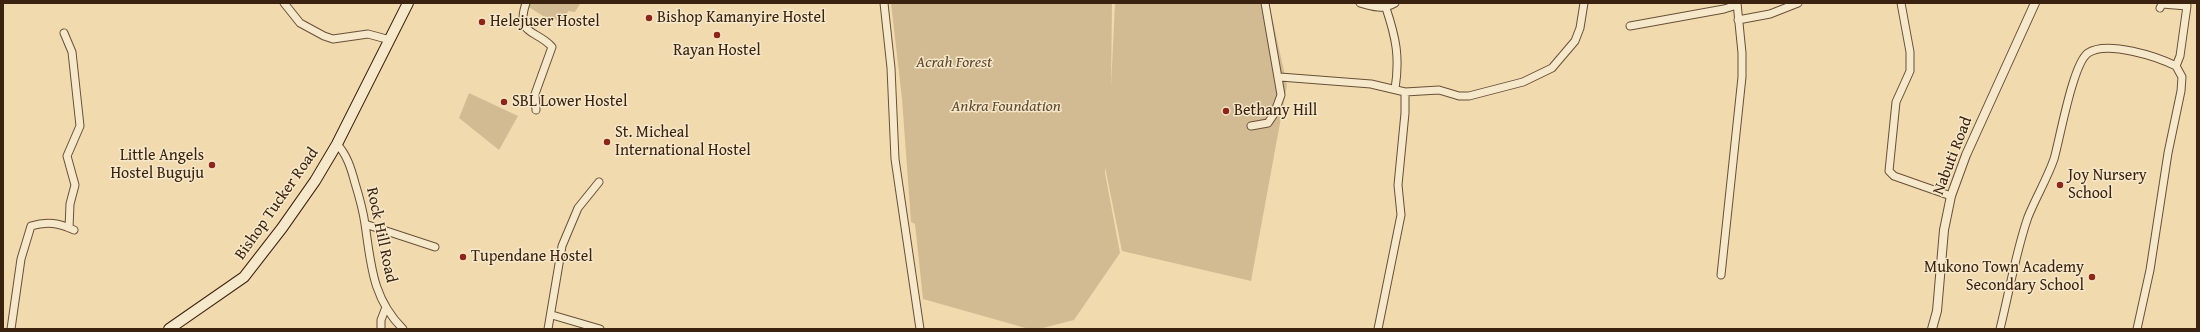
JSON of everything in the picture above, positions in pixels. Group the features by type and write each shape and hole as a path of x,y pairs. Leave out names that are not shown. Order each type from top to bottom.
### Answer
{"main road":[{"name":"Bishop Tucker Road","path":"169,329 244,277 315,181 337,144 408,3"}],"street":[{"path":"284,3 300,23 324,36 333,39 368,34 390,40"},
{"path":"526,3 522,16 525,26 531,33 552,47 535,94 536,110"},
{"path":"884,3 891,68 895,159 920,329"},
{"path":"1251,126 1268,122 1274,114 1281,95 1280,77 1270,36 1265,3"},
{"path":"1360,3 1386,8 1395,3"},
{"path":"1280,77 1363,84 1405,92 1439,90 1465,97 1523,82 1544,73 1563,56 1575,40 1580,28 1584,3"},
{"path":"1738,20 1770,14 1798,3"},
{"path":"1901,3 1910,52 1910,71 1896,102 1889,171 1894,176 1951,196"},
{"name":"Nabuti Road","path":"1932,329 1937,311 1944,230 1951,196 1966,155 2035,3"},
{"path":"1630,26 1724,10 1737,4 1742,53 1742,77 1721,275"},
{"path":"2160,8 2162,4 2187,6 2180,56 2176,66"},
{"path":"1386,8 1396,37 1398,49 1395,89"},
{"path":"11,329 21,260 31,226 44,222 72,229 70,204 74,185 67,156 80,126 72,52 64,33"},
{"path":"2000,329 2028,218 2054,159 2071,87 2084,57 2089,52 2122,49 2176,66 2182,77 2181,91 2168,152 2150,270 2137,329"},
{"path":"1378,329 1401,215 1398,185 1405,113 1405,92"},
{"name":"Rock Hill Road","path":"337,144 350,166 365,224 370,268 386,307 403,329"},
{"path":"548,329 552,315 557,268 562,246 578,208 599,182"},
{"path":"365,224 435,247"},
{"path":"381,329 381,320 386,307"},
{"path":"552,315 600,329"}],"green space":[{"path":"528,3 580,4 575,12 568,11 565,22 543,16 527,6"},
{"path":"891,3 1112,3 1111,87 1115,3 1269,3 1287,85 1251,281 1122,251 1105,167 1120,253 1074,320 1039,329 1029,329 923,299 915,224 911,222 902,99"},
{"path":"469,93 518,116 499,150 459,118"}],"place":[{"name":"Bishop Kamanyire Hostel","path":"649,18"},
{"name":"Helejuser Hostel","path":"482,22"},
{"name":"Rayan Hostel","path":"717,35"},
{"name":"SBL Lower Hostel","path":"504,102"},
{"name":"Bethany Hill","path":"1226,111"},
{"name":"St. Micheal International Hostel","path":"607,142"},
{"name":"Little Angels Hostel Buguju","path":"212,165"},
{"name":"Joy Nursery School","path":"2060,185"},
{"name":"Tupendane Hostel","path":"463,257"},
{"name":"Mukono Town Academy Secondary School","path":"2092,277"}],"park label":[{"name":"Acrah Forest","path":"954,63"},
{"name":"Ankra Foundation","path":"1006,107"}]}
